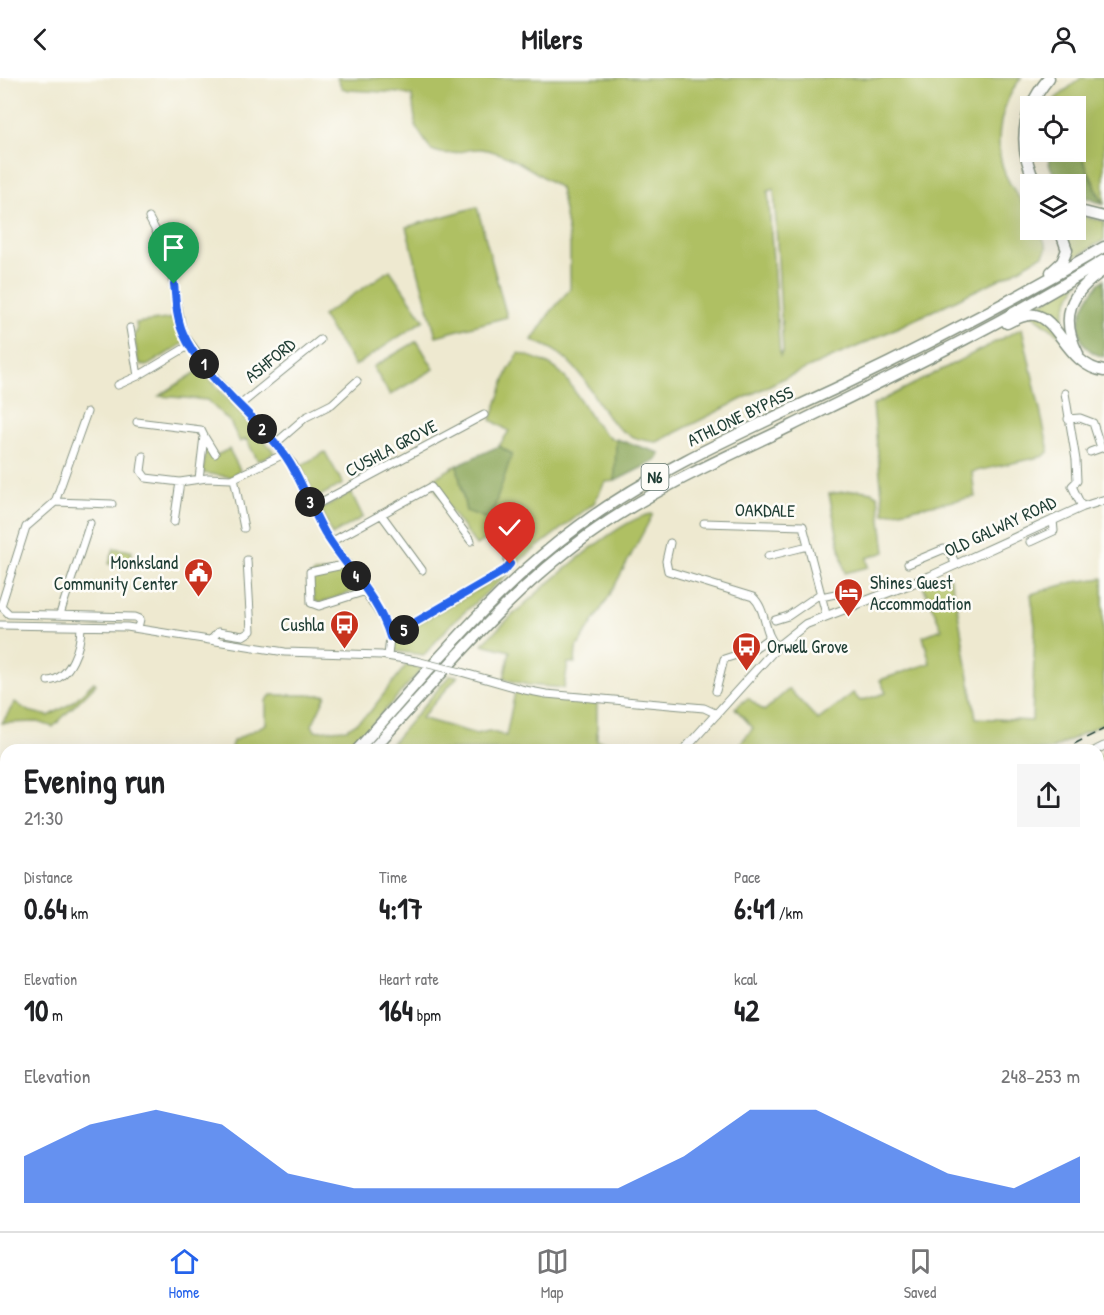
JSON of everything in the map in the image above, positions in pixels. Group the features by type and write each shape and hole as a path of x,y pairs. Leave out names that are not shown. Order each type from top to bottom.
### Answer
{"highway":[{"path":"1032,174 1025,159 1024,125 1033,99 1049,78"},
{"path":"1044,96 1057,78"},
{"path":"1086,212 1104,217"},
{"path":"1019,295 1062,262 1067,250 1064,240"},
{"name":"ATHLONE BYPASS","path":"363,744 505,590 560,541 600,511 710,448 909,353 1104,247"},
{"name":"ATHLONE BYPASS","path":"378,744 491,618 529,580 604,524 716,460 973,335 1104,260"},
{"path":"1082,362 1068,328 1070,308 1078,290 1104,270"},
{"path":"973,335 1019,318 1035,315 1051,324 1064,344 1082,362 1104,371"}],"main road":[{"name":"OLD GALWAY ROAD","path":"690,744 777,647 797,629 826,614 957,564 1082,507 1104,500"}],"street":[{"path":"149,218 167,252 178,318 190,345 293,464 331,542 386,622 390,637 388,656"},
{"path":"130,328 138,376"},
{"name":"ASHFORD","path":"240,405 320,339"},
{"path":"118,385 138,376 190,345"},
{"path":"276,443 306,417 332,404 357,381"},
{"path":"1065,393 1077,468 1077,479 1072,486 1082,507"},
{"path":"87,412 55,502 26,526 1,603 4,612 9,614 135,617 140,619 138,628"},
{"name":"CUSHLA GROVE","path":"312,507 484,415"},
{"path":"1068,419 1077,417 1091,421 1103,452 1090,452"},
{"path":"136,422 196,428 215,454"},
{"path":"199,479 204,436"},
{"path":"143,456 141,471 146,478 180,482 234,478 284,453"},
{"path":"234,478 244,528"},
{"path":"174,522 180,482"},
{"path":"331,542 434,485 471,541"},
{"path":"55,502 112,504"},
{"path":"381,514 422,570"},
{"path":"1030,542 1054,531 1053,520"},
{"path":"60,614 90,523"},
{"name":"OAKDALE","path":"704,523 802,526 826,614"},
{"path":"670,543 668,571 753,597 759,604 769,638 777,647"},
{"path":"768,556 808,546"},
{"path":"390,637 508,568 508,549"},
{"path":"908,564 944,549 950,552 957,564"},
{"path":"211,640 218,632 243,636 251,631 247,560"},
{"path":"348,564 310,572 311,603 319,606 366,591"},
{"path":"775,621 788,616 820,596 845,592"},
{"path":"0,625 138,628 285,652 388,656 461,672 525,690 704,708 717,714"},
{"path":"48,681 65,672 78,651 81,626"},
{"path":"716,691 724,659 752,650 769,638"}],"green space":[{"path":"337,78 1021,78 1004,110 999,147 1007,179 1020,200 1020,240 1044,240 1047,248 1043,255 1010,274 863,344 778,381 657,442 638,439 613,423 579,373 564,357 532,340 549,314 570,289 570,244 560,188 522,164 501,154 481,149 446,154 431,150 416,127 412,96 400,93 342,88","holes":["774,189 783,351 780,356 768,191"]},
{"path":"1081,78 1104,78 1104,205 1084,162 1086,96 1059,96"},
{"path":"1049,162 1084,162 1102,204 1086,197 1086,174 1055,174"},
{"path":"477,207 507,317 436,336 406,227"},
{"path":"1086,217 1104,221 1104,240 1066,263 1063,240 1086,240"},
{"path":"390,270 424,320 355,366 322,316"},
{"path":"1082,279 1068,300 1064,314 1065,339 1027,311"},
{"path":"1104,279 1104,357 1091,351 1083,343 1079,332 1083,309 1088,298"},
{"path":"174,318 184,343 147,366 142,365 138,361 134,335 137,331 136,323"},
{"path":"1022,328 1049,451 1044,456 972,472 975,497 884,514 873,405"},
{"path":"417,341 434,369 390,395 373,367"},
{"path":"519,353 546,363 561,373 602,431 616,439 615,481 605,482 594,503 521,560 515,568 452,623 424,655 394,651 394,642 400,634 511,571 518,530 508,527 476,545 435,489 438,486 434,478 457,465 466,511 512,454 499,446 509,431 491,420 508,371"},
{"path":"201,369 275,453 258,461 246,439 240,442 230,422 207,400 159,396"},
{"path":"616,439 660,453 657,460 615,481"},
{"path":"499,446 512,454 490,520 466,511 457,465"},
{"path":"229,449 240,470 231,477 203,473 205,450 210,450 215,456"},
{"path":"325,452 343,484 316,498 300,466"},
{"path":"859,490 872,492 878,496 885,552 867,558 868,567 845,573 829,494"},
{"path":"351,492 363,517 332,535 321,509"},
{"path":"653,514 608,598 576,649 575,663 568,663 564,688 528,685 504,679 510,651 482,644 591,548 637,519"},
{"path":"114,548 132,551 129,566 109,564"},
{"path":"347,571 356,585 354,591 320,603 314,601 311,576 314,573"},
{"path":"948,574 955,595 976,718 1032,721 1035,626 1031,594 1073,582 1103,578 1104,723 1062,744 740,744 753,728 735,708 748,698 764,711 789,689 818,720 853,693 860,701 886,693 880,680 930,663 923,636 942,629 922,584"},
{"path":"407,664 423,668 354,744 232,744 233,741 266,724 266,701 271,695 326,695 312,725 315,731 347,729 370,712"},
{"path":"450,675 458,676 421,718 476,734 489,731 506,736 515,692 597,703 597,741 622,744 391,744"},
{"path":"94,682 96,684 53,727 38,722 2,723 15,702 28,711 49,716 72,703"}],"railway":[{"path":"1074,744 1104,729"}],"place":[{"name":"Monksland Community Center","path":"199,598"},
{"name":"Shines Guest Accommodation","path":"849,618"},
{"name":"Cushla","path":"345,650"},
{"name":"Orwell Grove","path":"746,672"}],"route":[{"path":"174,284 178,318 190,345 218,381 293,464 325,532 375,603 386,622 390,637 505,570 510,564"}]}
